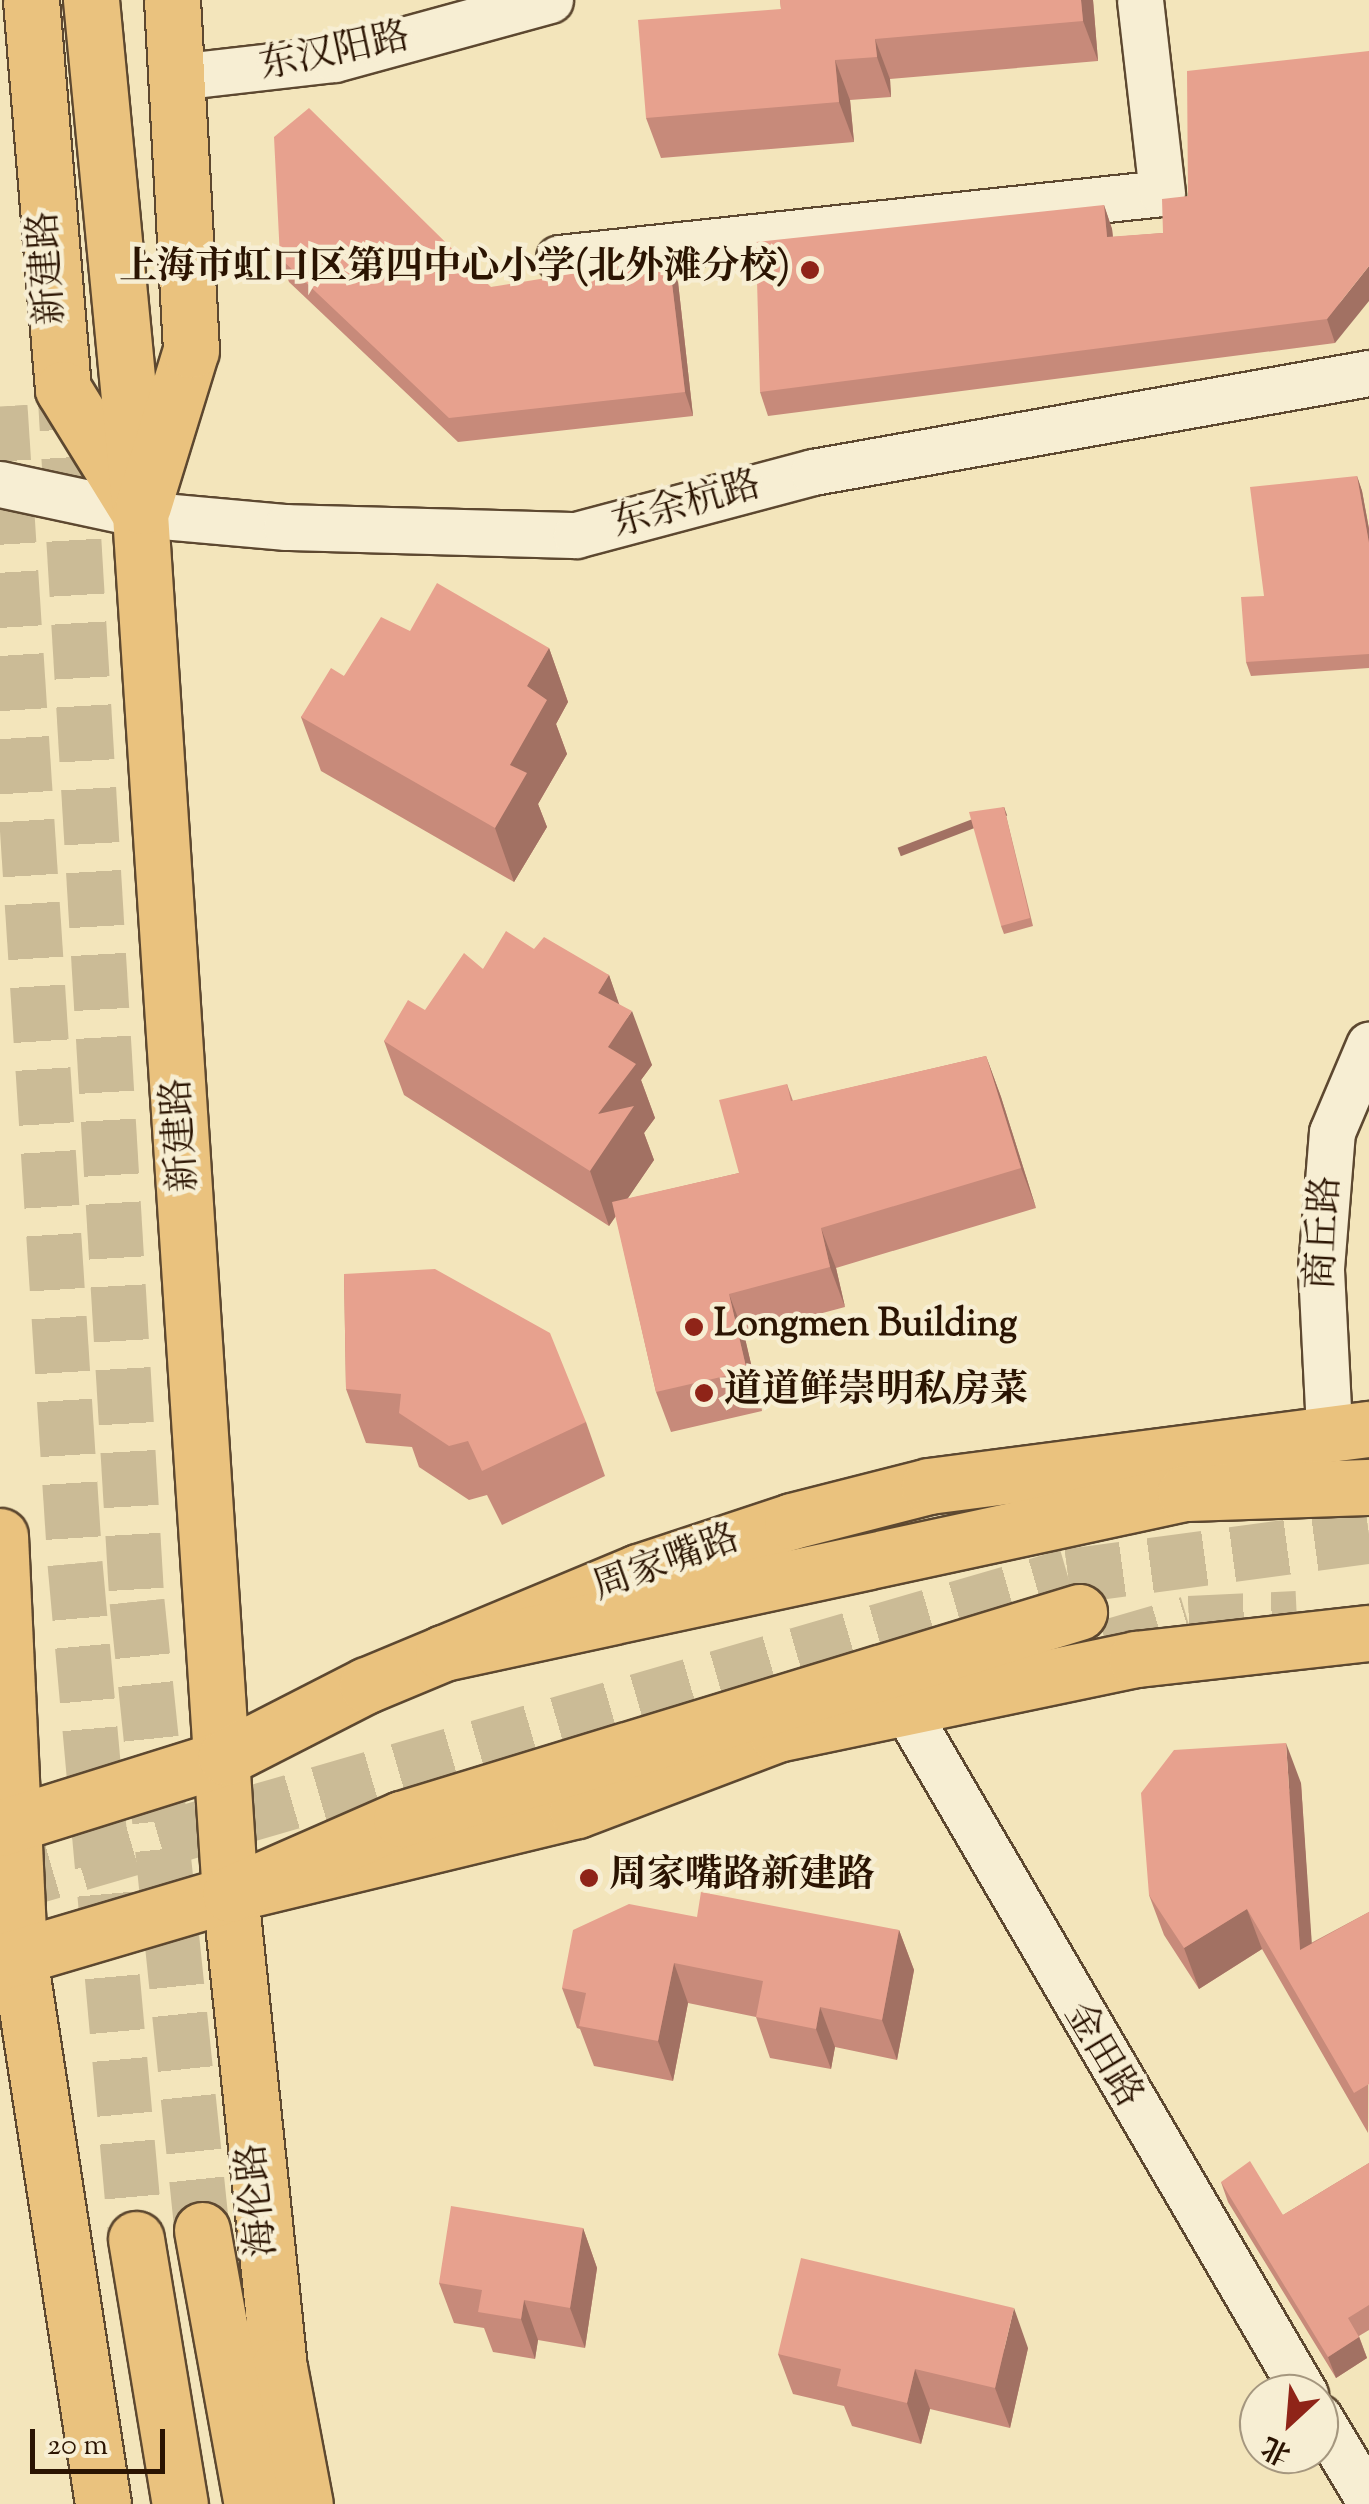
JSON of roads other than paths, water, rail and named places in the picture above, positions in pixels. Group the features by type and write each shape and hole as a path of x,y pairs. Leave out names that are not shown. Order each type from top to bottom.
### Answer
{"main road":[{"name":"新建路","path":"32,0 63,389 140,514"},
{"path":"91,0 140,514"},
{"name":"新建路","path":"172,0 191,350 172,434 140,514 226,1757 230,1894"},
{"name":"周家嘴路","path":"6,1826 226,1757 443,1653 792,1520 930,1486 1349,1429"},
{"path":"443,1653 1185,1493 1369,1488"},
{"path":"0,1536 10,1960 103,2504"},
{"path":"230,1894 401,1819 1079,1612"},
{"path":"10,1960 230,1894 577,1810 777,1734 907,1712 1136,1659 1369,1633"},
{"name":"海伦路","path":"230,1894 279,2366 305,2504"},
{"path":"202,2230 252,2504"},
{"path":"136,2240 180,2504"}],"street":[{"name":"东汉阳路","path":"176,77 334,59 550,0"},
{"path":"559,258 1162,193 1140,0"},
{"name":"东余杭路","path":"0,484 140,514 576,535 813,472 1369,374"},
{"name":"商丘路","path":"1349,1429 1320,1268 1332,1132 1369,1045"},
{"name":"金田路","path":"907,1712 1084,2029 1293,2374"},
{"path":"1339,2450 1369,2500"}],"tunnel":[{"path":"64,374 137,1601 202,2230"},
{"path":"0,406 75,1563 136,2239"},
{"path":"0,1886 1068,1576 1369,1536"},
{"path":"1107,1647 1189,1623 1297,1618"}],"place":[{"name":"上海市虹口区第四中心小学(北外滩分校)","path":"810,270"},
{"name":"Longmen Building","path":"694,1327"},
{"name":"道道鲜崇明私房菜","path":"704,1393"},
{"name":"周家嘴路新建路","path":"589,1878"}]}
